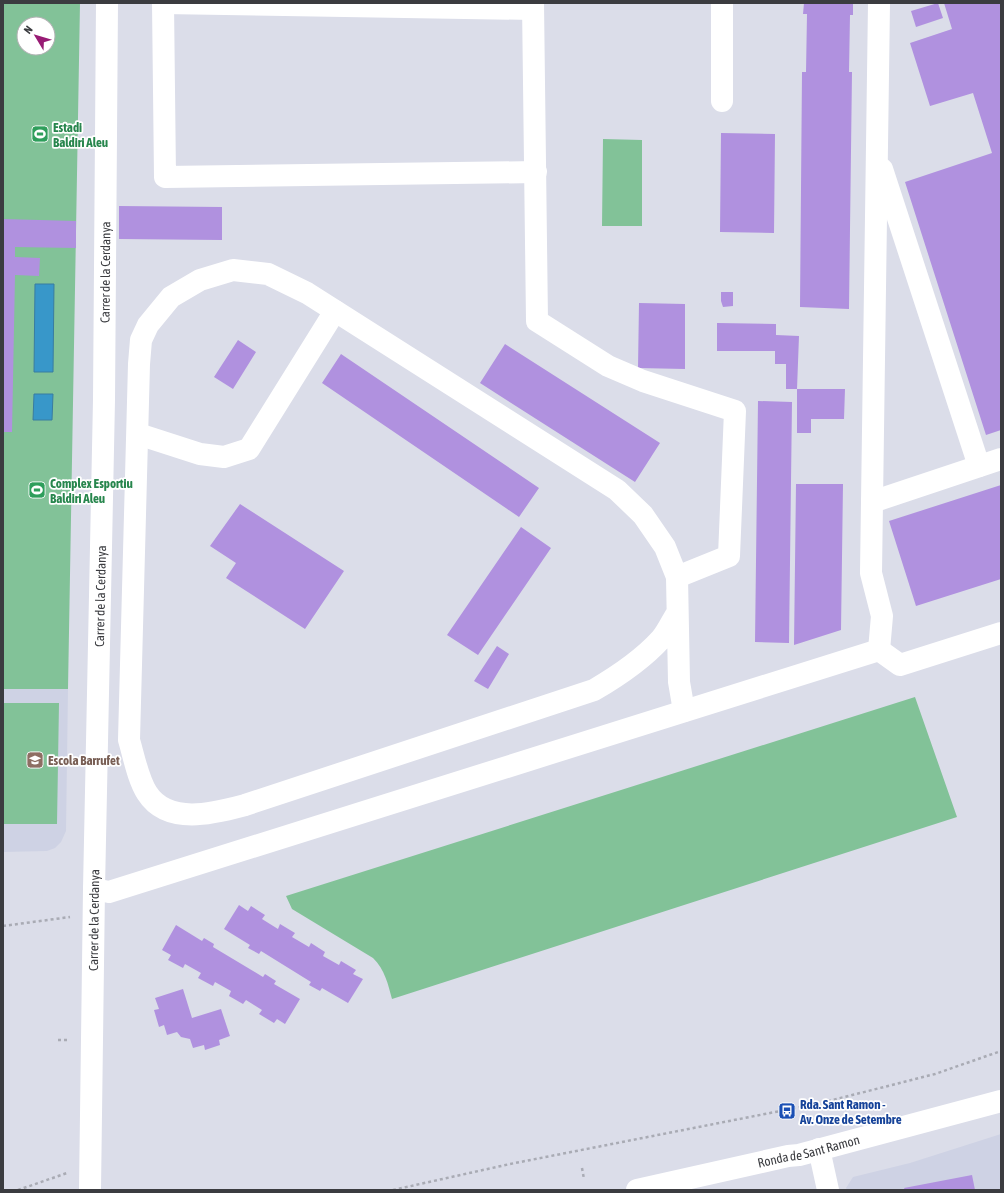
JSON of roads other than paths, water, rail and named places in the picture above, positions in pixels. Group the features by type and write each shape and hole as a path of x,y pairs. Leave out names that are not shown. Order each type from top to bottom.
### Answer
{"street":[{"name":"Carrer de la Cerdanya","path":"90,1190 94,889 104,400 107,3"},
{"path":"536,172 165,177 164,3 533,6 536,172 537,321 608,366 643,381 736,411 729,556 676,577"},
{"path":"722,3 722,101"},
{"path":"879,3 871,573 882,616 879,650"},
{"path":"877,153 979,466"},
{"path":"677,613 662,638 642,657 615,678 594,690 245,805 213,813 196,815 182,814 158,805 147,794 137,770 129,740 139,364 141,340 148,325 171,297 200,280 232,270 268,274 307,293 617,490 643,515 665,547 676,577 679,682 684,711"},
{"path":"138,434 200,454 224,457 249,449 335,311"},
{"path":"872,502 1001,459"},
{"path":"879,650 900,665 1001,633"},
{"path":"94,889 109,892 879,650"},
{"name":"Ronda de Sant Ramon","path":"638,1190 820,1149 1001,1101"},
{"path":"820,1149 828,1190"}],"water":[{"path":"35,284 54,284 53,372 34,372"},
{"path":"34,394 53,394 52,420 33,420"}],"place":[{"name":"Estadi Baldiri Aleu","path":"40,134"},
{"name":"Complex Esportiu Baldiri Aleu","path":"37,490"},
{"name":"Escola Barrufet","path":"35,760"},
{"name":"Rda. Sant Ramon - Av. Onze de Setembre","path":"787,1111"}]}
